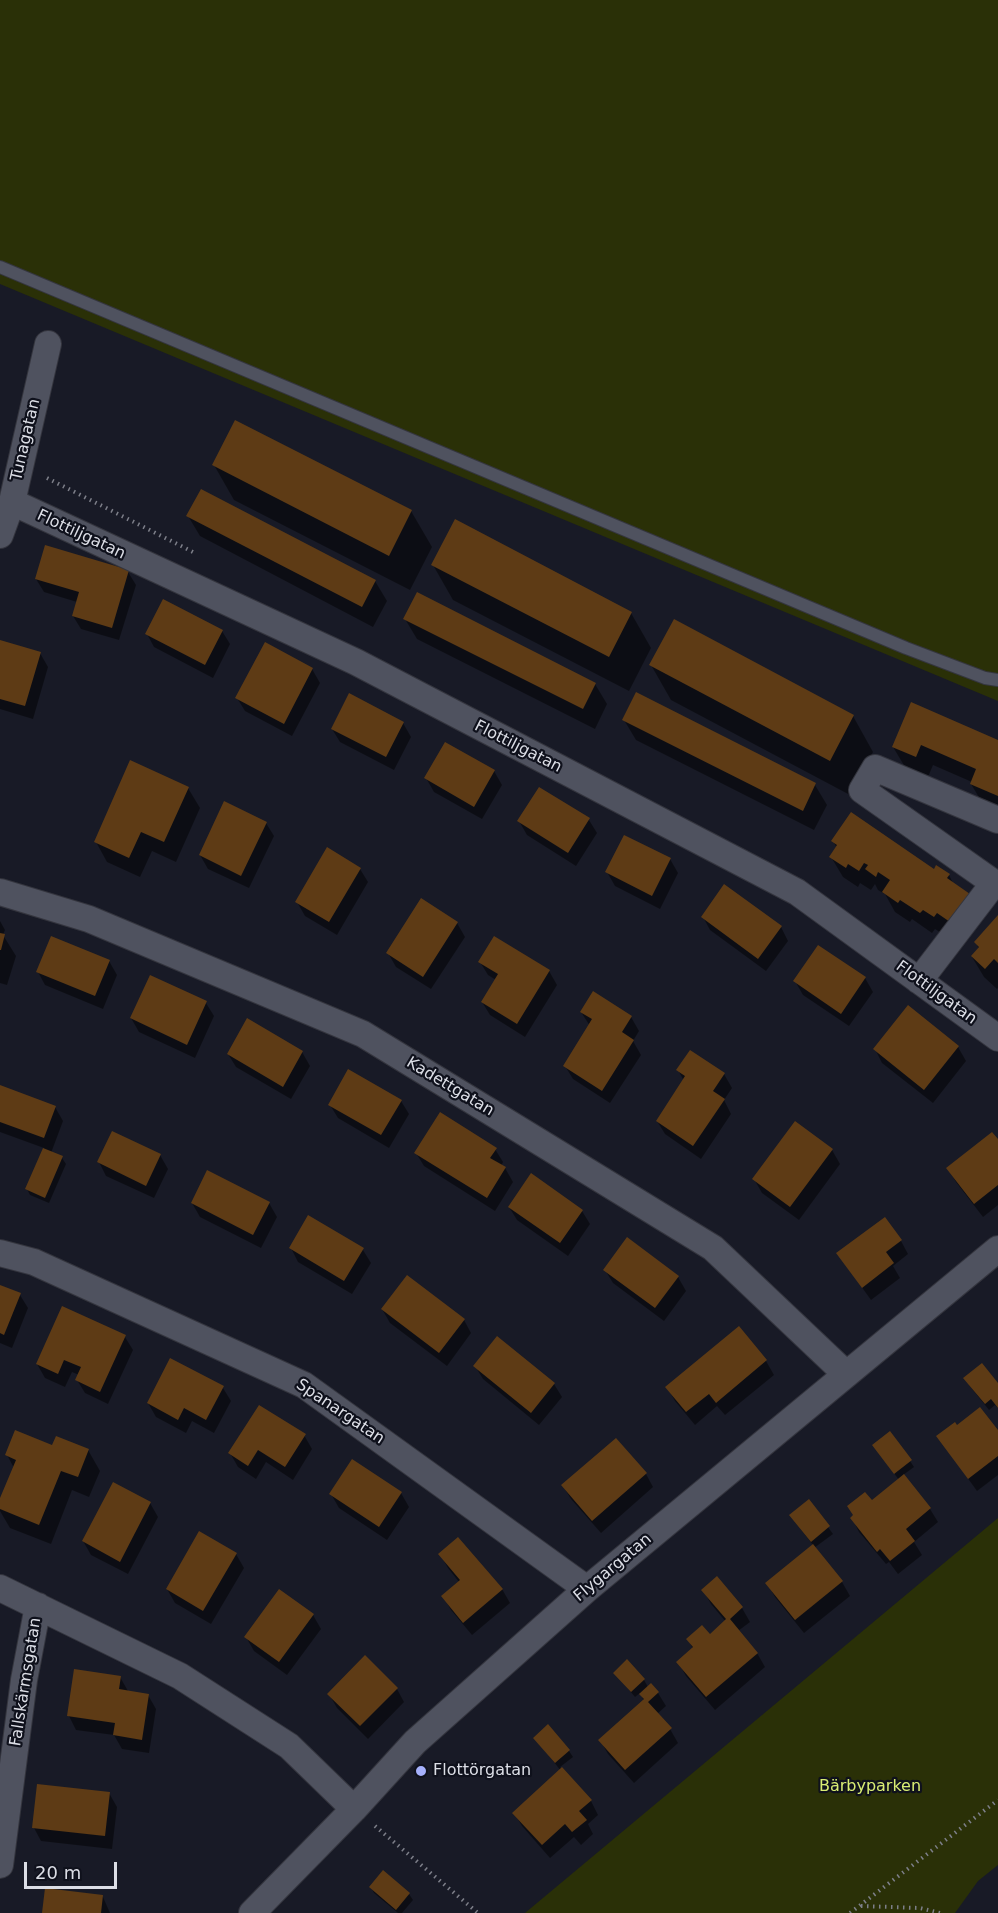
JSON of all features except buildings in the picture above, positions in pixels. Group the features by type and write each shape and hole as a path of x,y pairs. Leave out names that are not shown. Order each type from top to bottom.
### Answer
{"street":[{"name":"Tunagatan","path":"0,535 12,502 48,344"},
{"name":"Flottiljgatan","path":"12,502 356,662 797,892 998,1038"},
{"path":"920,981 997,882 862,790 875,768 998,820"},
{"name":"Kadettgatan","path":"0,892 89,919 363,1034 713,1248 846,1374"},
{"name":"Flygargatan","path":"252,1913 354,1809 415,1742 587,1590 998,1249"},
{"name":"Spanargatan","path":"0,1253 34,1262 304,1385 587,1590"},
{"path":"0,1588 180,1676 289,1746 354,1809"},
{"name":"Fallskärmsgatan","path":"0,1865 24,1680 38,1606"}],"lane":[{"path":"0,267 906,648 985,678 998,680"}],"path":[{"path":"850,1913 998,1800"},
{"path":"354,1809 478,1913"},
{"path":"861,1906 920,1908 940,1913"}],"green space":[{"path":"0,0 998,0 998,701 0,284"},
{"name":"Bärbyparken","path":"998,1518 998,1865 978,1881 955,1913 525,1913"}],"place":[{"name":"Flottörgatan","path":"421,1771"}]}
